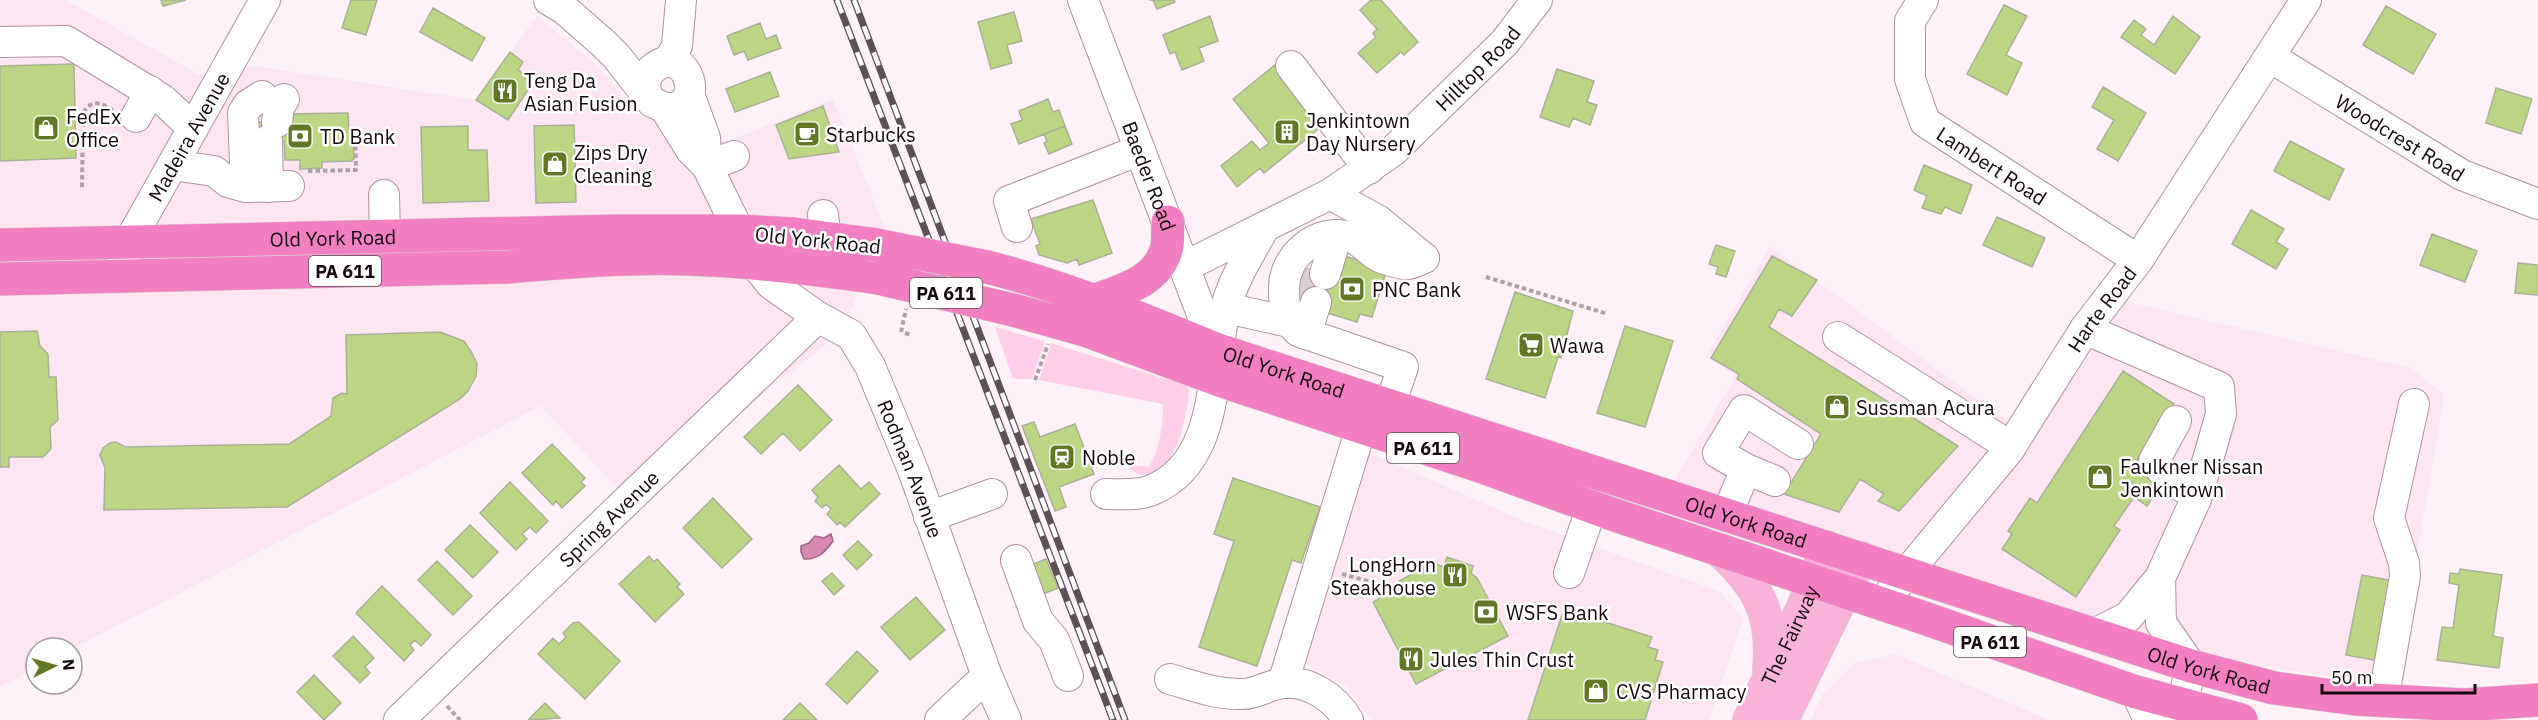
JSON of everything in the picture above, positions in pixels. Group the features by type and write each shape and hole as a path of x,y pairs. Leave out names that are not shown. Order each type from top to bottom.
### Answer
{"highway":[{"path":"1093,301 1129,288 1155,271 1167,249 1168,222"},
{"name":"Old York Road","path":"0,245 385,236 507,225 614,231 739,231 825,226 871,244 1016,274 1093,301 1216,364 1361,428 1477,465 1592,507 1881,604 2142,706 2231,719"},
{"name":"Old York Road","path":"0,279 508,267 614,260 686,259 755,264 878,278 1013,310 1216,364 1390,405 2191,666 2274,688 2355,699 2464,705 2538,700"}],"main road":[{"name":"The Fairway","path":"1755,707 1827,547"},
{"path":"1719,550 1745,575 1756,591 1768,620 1770,653 1768,672 1755,707"},
{"name":"The Fairway","path":"1782,720 1861,558"}],"street":[{"name":"Madeira Avenue","path":"119,276 129,242 265,0"},
{"path":"549,0 564,9 579,35 662,82 677,46 681,7"},
{"name":"Baeder Road","path":"1083,0 1168,222 1216,364"},
{"name":"Hilltop Road","path":"1184,267 1330,194 1393,151 1505,42 1537,0"},
{"name":"Lambert Road","path":"1923,0 1910,21 1910,79 1925,122 2138,260"},
{"name":"Harte Road","path":"1881,604 2011,447 2085,330 2138,260 2306,0"},
{"path":"0,42 66,41 150,92 193,128"},
{"name":"Woodcrest Road","path":"2270,57 2462,176 2538,204"},
{"path":"1291,66 1369,169"},
{"name":"Rodman Avenue","path":"662,82 720,161 739,231 755,264 771,284 818,317 851,335 870,366 913,470 987,676 1006,720"},
{"path":"126,115 150,92"},
{"path":"248,105 268,123 266,184 243,112 248,105"},
{"path":"1017,227 1009,201 1140,150"},
{"path":"169,171 211,185 266,184"},
{"path":"1226,308 1308,286 1350,237 1377,256 1406,264 1424,258 1379,220 1330,194"},
{"path":"384,195 385,236"},
{"path":"1106,494 1131,494 1151,490 1170,480 1182,469 1196,450 1211,403 1226,308 1234,284 1264,228"},
{"path":"1308,286 1403,367 1390,405"},
{"name":"Spring Avenue","path":"425,711 818,317"},
{"path":"2085,330 2219,387 2221,414 2197,494 2160,578 2128,617 2094,634"},
{"path":"1838,337 2011,447"},
{"path":"2383,700 2405,576 2404,563 2389,518 2414,404"},
{"path":"1774,481 1718,453 1744,410 1798,444"},
{"path":"2176,420 2154,461 2171,481 2197,494"},
{"path":"1283,683 1361,428"},
{"path":"1727,514 1746,469"},
{"path":"929,517 992,494"},
{"path":"1569,573 1592,507"},
{"path":"1016,560 1038,621 1054,640 1068,676"},
{"path":"2160,578 2161,623 2191,666 2180,713"},
{"path":"940,720 987,676"},
{"path":"1170,679 1219,693 1245,694 1283,683 1307,685 1328,697 1348,720"}],"path":[{"path":"82,187 83,113 87,106 94,102 101,103 126,115"},
{"path":"266,184 356,170 355,128"},
{"path":"1486,277 1608,314"},
{"path":"909,299 903,333 912,335"},
{"path":"1035,380 1050,339"},
{"path":"1340,573 1368,581"},
{"path":"425,711 460,720"}],"shaded area":[{"path":"0,0 66,0 198,74 256,66 475,100 537,16 597,65 638,115 727,142 833,99 884,226 843,331 628,500 541,406 84,643 84,636 24,636 24,674 0,687"},
{"path":"1770,246 2033,440 2124,301 2411,368 2444,395 2395,684 2356,681 2234,661 2025,597 1674,482 1734,379 1733,374 1706,357"},
{"path":"995,327 1045,341 1032,379 1013,379"},
{"path":"1051,343 1185,385 1189,390 1182,429 1177,444 1162,468 1152,474 1140,474 1124,464 1149,467 1160,436 1163,404 1039,380"},
{"path":"1370,453 1524,521 1721,592 1743,619 1709,720 1371,720 1347,687 1305,663"},
{"path":"831,534 833,541 824,552 817,557 804,559 801,546 809,543 815,536 824,538"},
{"path":"1896,654 2049,720 1811,720 1822,695 1855,663"}],"building":[{"path":"161,0 186,0 163,6"},
{"path":"351,0 377,0 366,35 342,28"},
{"path":"1153,0 1174,0 1175,2 1157,9"},
{"path":"1371,0 1381,0 1418,42 1404,55 1401,52 1377,73 1358,53 1376,37 1373,33 1377,29 1360,10"},
{"path":"2004,5 2027,16 2006,55 2022,63 2007,95 1967,74"},
{"path":"2386,6 2436,34 2413,74 2363,45"},
{"path":"433,8 485,38 472,61 420,32"},
{"path":"1014,12 1022,41 1007,45 1012,63 991,69 978,22"},
{"path":"1210,16 1218,41 1199,48 1204,61 1182,70 1175,52 1170,54 1163,35"},
{"path":"2173,16 2200,37 2175,74 2121,37 2134,20 2146,29 2141,35 2154,45"},
{"path":"760,23 766,39 776,35 781,48 748,60 744,51 734,55 727,36"},
{"name":"Teng Da Asian Fusion","path":"510,52 523,62 518,70 534,81 508,120 476,100"},
{"path":"74,64 76,158 0,161 0,66"},
{"name":"Jenkintown Day Nursery","path":"1276,64 1325,124 1264,173 1260,168 1237,187 1221,166 1252,141 1260,150 1269,143 1233,99"},
{"path":"1557,69 1594,81 1587,102 1597,105 1590,125 1573,118 1569,127 1540,117"},
{"path":"770,72 779,96 735,112 726,89"},
{"path":"2103,87 2146,113 2118,161 2097,149 2114,120 2092,107"},
{"path":"2496,88 2532,99 2521,134 2486,123"},
{"path":"1048,99 1053,112 1059,110 1065,126 1019,144 1011,124 1022,120 1019,111"},
{"name":"Starbucks","path":"823,106 839,152 789,159 776,125"},
{"name":"TD Bank","path":"348,113 349,132 353,132 354,159 352,161 322,162 322,168 300,169 300,160 285,160 284,141 246,141 246,122 284,122 284,114"},
{"name":"Zips Dry Cleaning","path":"574,125 576,202 536,203 534,126"},
{"path":"468,126 468,150 487,150 489,201 423,203 421,127"},
{"path":"1065,126 1072,144 1049,154 1044,143 1047,141 1044,134"},
{"path":"2290,141 2344,169 2329,200 2274,171"},
{"path":"1924,165 1972,185 1961,214 1945,207 1941,214 1922,208 1927,196 1914,190"},
{"path":"1093,200 1112,253 1079,265 1077,259 1067,263 1039,255 1036,246 1040,244 1031,219"},
{"path":"2251,210 2284,229 2276,242 2288,249 2276,269 2232,244"},
{"path":"1997,217 2045,238 2032,267 1983,245"},
{"path":"2432,234 2477,251 2465,282 2420,265"},
{"path":"1716,245 1735,251 1726,277 1716,274 1718,267 1709,264"},
{"name":"PNC Bank","path":"1335,253 1387,269 1372,317 1360,314 1357,322 1317,310"},
{"name":"Sussman Acura","path":"1772,256 1817,280 1792,316 1779,309 1769,327 1958,446 1899,511 1878,501 1884,494 1860,479 1839,512 1784,494 1821,434 1737,379 1739,374 1711,358"},
{"path":"2518,263 2538,265 2538,295 2515,293"},
{"path":"1298,266 1328,275 1320,303 1290,294"},
{"name":"Wawa","path":"1515,292 1573,311 1561,358 1558,357 1545,398 1486,379"},
{"path":"1625,326 1673,341 1645,427 1597,413"},
{"path":"37,331 40,346 48,354 49,377 56,377 58,420 50,427 51,449 43,457 9,457 9,467 0,467 0,332"},
{"path":"440,332 464,341 472,353 477,364 476,376 468,391 460,399 287,507 104,510 105,468 100,455 103,448 110,443 116,442 125,447 289,444 331,416 333,398 342,393 347,394 346,335"},
{"name":"Faulkner Nissan Jenkintown","path":"2123,371 2174,404 2132,468 2160,486 2147,506 2134,497 2114,526 2120,530 2076,597 2002,549 2012,534 2008,531 2030,498 2037,503"},
{"path":"798,385 832,420 800,451 783,433 761,454 744,437"},
{"path":"1034,422 1040,437 1075,424 1094,474 1059,487 1066,507 1055,511 1022,426"},
{"path":"552,444 585,478 581,482 585,486 562,508 556,501 553,505 522,473"},
{"path":"839,465 861,489 869,482 880,494 845,527 840,522 837,525 827,514 831,509 826,504 822,508 815,501 818,497 812,490"},
{"path":"1233,478 1320,507 1301,563 1292,560 1257,666 1199,647 1234,541 1214,534"},
{"path":"510,482 548,521 536,533 530,527 522,534 527,539 516,550 480,513"},
{"path":"713,498 752,539 722,568 683,528"},
{"path":"470,525 498,552 473,578 445,550"},
{"path":"858,541 872,555 857,570 843,555"},
{"path":"649,556 654,562 657,559 680,584 677,587 684,594 655,622 619,584"},
{"path":"1447,557 1473,566 1471,573 1477,578 1508,636 1416,684 1373,602 1402,586 1399,581 1433,563 1444,567"},
{"path":"1046,559 1058,588 1038,596 1026,567"},
{"path":"437,561 472,596 453,615 418,580"},
{"path":"2460,569 2502,575 2493,636 2503,638 2499,668 2437,660 2442,627 2453,628 2459,585 2449,583 2450,573 2459,574"},
{"path":"832,573 844,586 834,595 822,581"},
{"path":"2362,575 2399,582 2384,662 2346,655"},
{"path":"382,586 431,635 421,646 415,640 410,645 414,650 404,661 356,613"},
{"path":"916,597 945,630 910,660 881,627"},
{"name":"CVS Pharmacy","path":"1564,609 1652,637 1648,647 1658,650 1655,660 1663,662 1645,720 1528,720"},
{"path":"579,622 620,661 585,699 538,654 553,638 559,644 566,637 563,633 573,623"},
{"path":"353,636 374,658 365,667 370,673 360,683 333,656"},
{"path":"857,651 878,671 847,704 826,684"},
{"path":"314,675 341,703 324,720 297,692"},
{"path":"545,703 560,718 529,719"},
{"path":"800,703 817,720 783,720"}],"tunnel":[{"path":"1305,299 1314,271"}],"railway":[{"path":"837,0 1113,720"},
{"path":"854,0 1125,720"}],"place":[{"name":"Teng Da Asian Fusion","path":"505,91"},
{"name":"FedEx Office","path":"46,128"},
{"name":"Jenkintown Day Nursery","path":"1287,132"},
{"name":"Starbucks","path":"807,134"},
{"name":"TD Bank","path":"300,136"},
{"name":"Zips Dry Cleaning","path":"555,164"},
{"name":"PNC Bank","path":"1352,289"},
{"name":"Wawa","path":"1531,345"},
{"name":"Sussman Acura","path":"1837,407"},
{"name":"Noble","path":"1062,457"},
{"name":"Faulkner Nissan Jenkintown","path":"2100,477"},
{"name":"LongHorn Steakhouse","path":"1455,575"},
{"name":"WSFS Bank","path":"1486,612"},
{"name":"Jules Thin Crust","path":"1411,659"},
{"name":"CVS Pharmacy","path":"1596,691"}]}
